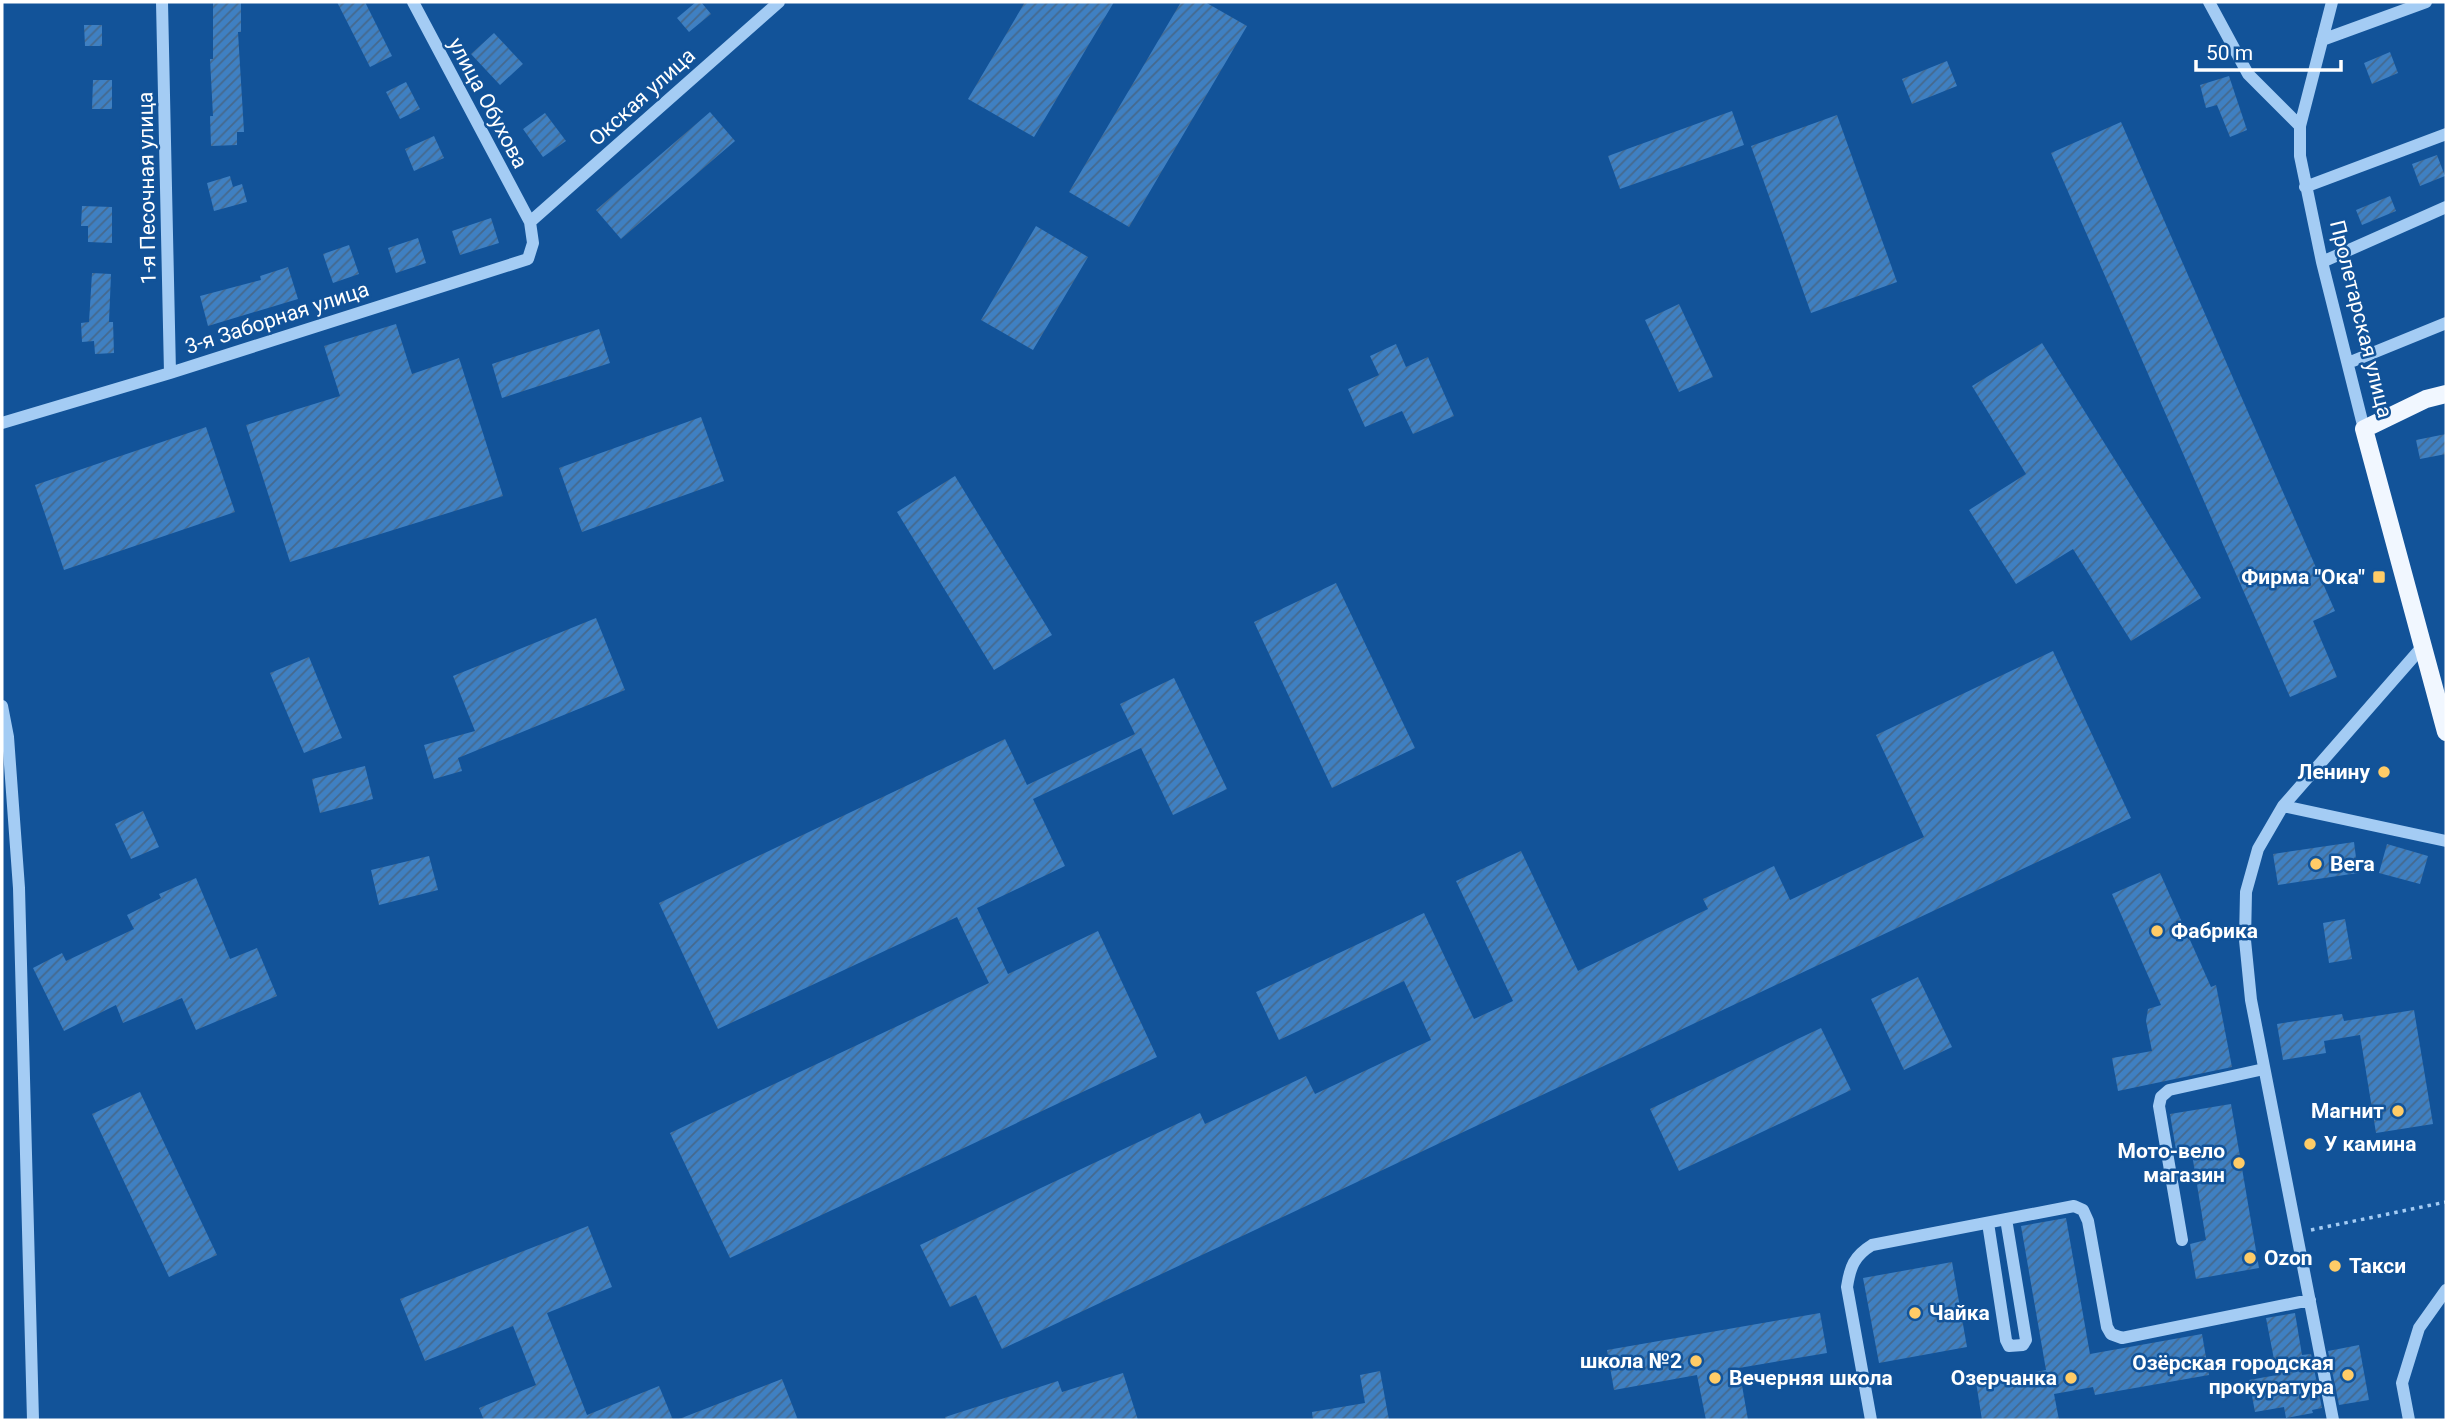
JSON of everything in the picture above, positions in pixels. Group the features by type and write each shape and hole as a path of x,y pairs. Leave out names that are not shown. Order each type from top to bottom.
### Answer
{"main road":[{"path":"2364,429 2426,399 2446,394"},
{"name":"Пролетарская улица","path":"2364,429 2446,732"}],"street":[{"name":"1-я Песочная улица","path":"162,2 170,373"},
{"name":"улица Обухова","path":"412,2 530,222"},
{"name":"Окская улица","path":"530,222 779,2"},
{"path":"2208,2 2248,74 2300,126"},
{"name":"Пролетарская улица","path":"2332,2 2300,126 2300,156 2322,262 2364,429"},
{"path":"2322,40 2426,2"},
{"path":"2305,187 2446,134"},
{"path":"2322,262 2446,207"},
{"name":"3-я Заборная улица","path":"2,423 170,373 528,259 533,243 530,222"},
{"path":"2348,363 2446,323"},
{"path":"2333,1420 2264,1069 2247,968 2246,892 2258,849 2283,806 2423,646"},
{"path":"2,706 8,737 19,888 33,1420"},
{"path":"2283,806 2446,841"},
{"path":"2182,1240 2159,1106 2161,1097 2169,1090 2264,1069"},
{"path":"1871,1420 1847,1287 1849,1269 1859,1253 1872,1245 2074,1206 2083,1210 2088,1221 2107,1327 2111,1334 2122,1338 2309,1300"},
{"path":"1988,1223 2006,1340 2009,1346 2023,1345 2026,1340 2006,1219"},
{"path":"2409,1420 2402,1383 2419,1328 2446,1290"}],"path":[{"path":"2296,1233 2446,1202"}],"building":[{"path":"213,2 241,2 241,32 238,32 244,132 237,132 237,145 211,146 210,116 213,116 210,59 213,59"},
{"path":"337,2 365,2 392,56 370,67"},
{"path":"696,2 701,2 711,14 689,32 677,18"},
{"path":"1025,2 1114,2 1034,137 968,99"},
{"path":"1181,2 1205,2 1247,26 1129,227 1069,192"},
{"path":"84,25 102,25 102,46 85,46"},
{"path":"494,33 523,64 500,85 471,54"},
{"path":"2390,52 2398,73 2372,84 2364,63"},
{"path":"1947,61 1957,86 1912,104 1902,79"},
{"path":"2229,76 2247,130 2230,137 2217,105 2206,108 2200,85"},
{"path":"93,80 112,80 112,109 92,109"},
{"path":"406,82 420,109 400,119 386,92"},
{"path":"1732,111 1744,145 1620,189 1608,156"},
{"path":"710,112 735,141 621,239 596,210"},
{"path":"545,113 566,141 543,157 523,129"},
{"path":"1837,115 1897,282 1811,313 1751,146"},
{"path":"2121,122 2335,611 2313,621 2337,677 2290,697 2051,153"},
{"path":"434,136 444,158 414,171 405,149"},
{"path":"2437,155 2445,176 2420,186 2412,164"},
{"path":"230,176 233,187 242,184 247,202 214,211 207,183"},
{"path":"2390,196 2396,211 2362,225 2356,210"},
{"path":"82,206 112,207 112,243 88,242 88,226 81,226"},
{"path":"491,218 499,243 460,255 452,231"},
{"path":"1036,226 1088,257 1033,350 981,320"},
{"path":"418,238 426,263 396,273 388,248"},
{"path":"349,245 359,274 333,283 323,254"},
{"path":"288,267 298,299 208,326 200,296 261,280 260,276"},
{"path":"92,273 111,274 109,322 113,322 114,353 95,354 94,341 82,342 81,323 89,322"},
{"path":"1679,304 1713,377 1679,392 1645,320"},
{"path":"396,324 412,374 459,358 503,496 290,562 246,425 340,396 324,346"},
{"path":"599,329 610,363 502,398 492,364"},
{"path":"2042,343 2201,598 2131,641 2073,549 2016,584 1969,510 2026,474 1972,386"},
{"path":"1396,344 1406,367 1428,357 1454,416 1413,434 1402,411 1365,427 1348,389 1379,375 1370,356"},
{"path":"701,417 724,481 582,532 559,468"},
{"path":"206,427 235,512 64,570 35,485"},
{"path":"2446,434 2446,454 2420,459 2416,440"},
{"path":"955,476 1052,635 994,670 897,512"},
{"path":"1336,583 1415,748 1332,788 1254,622"},
{"path":"596,618 625,690 458,758 462,771 434,779 424,745 475,731 453,676"},
{"path":"2053,651 2131,818 1002,1349 976,1295 950,1307 920,1245 1200,1113 1205,1124 1306,1076 1315,1094 1431,1040 1404,981 1279,1040 1256,992 1424,913 1474,1019 1513,1001 1456,881 1521,851 1578,971 1708,909 1703,899 1774,866 1790,900 1924,837 1876,735"},
{"path":"309,657 342,738 304,753 270,673"},
{"path":"1174,678 1227,789 1173,815 1141,748 1033,799 1065,866 977,908 1008,974 1098,931 1157,1057 730,1258 670,1133 989,983 957,917 718,1029 659,903 1005,739 1027,785 1135,734 1120,704"},
{"path":"365,766 373,799 320,813 312,779"},
{"path":"143,811 159,847 131,859 115,824"},
{"name":"Вега","path":"2354,842 2358,873 2278,885 2273,854"},
{"path":"2387,844 2428,856 2420,884 2379,873"},
{"path":"429,856 438,890 379,905 371,870"},
{"path":"2160,873 2211,987 2216,985 2232,1067 2118,1091 2112,1058 2152,1051 2146,1021 2148,1009 2161,1005 2112,894"},
{"path":"196,878 230,959 257,948 277,996 196,1030 182,998 123,1023 116,1005 64,1031 33,968 62,953 66,961 134,929 127,915 161,898 159,894"},
{"path":"2345,919 2352,959 2329,963 2323,923"},
{"path":"1918,977 1952,1047 1904,1070 1871,999"},
{"path":"2414,1010 2433,1124 2376,1133 2360,1035 2324,1041 2326,1053 2283,1060 2277,1024 2342,1014 2344,1021"},
{"path":"1821,1028 1851,1090 1679,1171 1650,1109"},
{"path":"140,1092 217,1255 169,1277 92,1114"},
{"path":"2231,1104 2259,1268 2196,1279 2190,1244 2206,1240 2192,1154 2177,1156 2170,1114"},
{"path":"2066,1218 2090,1354 2202,1334 2209,1375 2095,1395 2093,1387 2054,1394 2059,1420 1982,1420 1976,1382 2046,1370 2021,1226"},
{"path":"588,1226 612,1287 547,1313 587,1415 659,1386 673,1420 484,1420 479,1408 536,1385 513,1326 425,1361 400,1299"},
{"name":"Чайка","path":"1952,1262 1967,1347 1879,1363 1863,1278"},
{"name":"школа №2","path":"1820,1313 1827,1353 1739,1368 1748,1420 1706,1420 1697,1375 1614,1390 1607,1350"},
{"path":"2295,1313 2302,1355 2311,1354 2322,1408 2312,1410 2313,1413 2286,1418 2284,1407 2255,1412 2249,1380 2277,1375 2266,1318"},
{"name":"Озёрская городская прокуратура","path":"2359,1345 2369,1400 2339,1405 2328,1351"},
{"path":"1380,1371 1389,1420 1313,1420 1312,1412 1365,1403 1360,1375"},
{"path":"1123,1373 1138,1420 946,1420 945,1417 1058,1381 1062,1392"},
{"path":"782,1379 798,1420 679,1419"}],"place":[{"name":"Фирма \"Ока\"","path":"2379,577"},
{"name":"Ленину","path":"2384,772"},
{"name":"Вега","path":"2316,864"},
{"name":"Фабрика","path":"2157,931"},
{"name":"Магнит","path":"2398,1111"},
{"name":"У камина","path":"2310,1144"},
{"name":"Мото-вело магазин","path":"2239,1163"},
{"name":"Ozon","path":"2250,1258"},
{"name":"Такси","path":"2335,1266"},
{"name":"Чайка","path":"1915,1313"},
{"name":"школа №2","path":"1696,1361"},
{"name":"Озёрская городская прокуратура","path":"2348,1375"},
{"name":"Вечерняя школа","path":"1715,1378"},
{"name":"Озерчанка","path":"2071,1378"}]}
